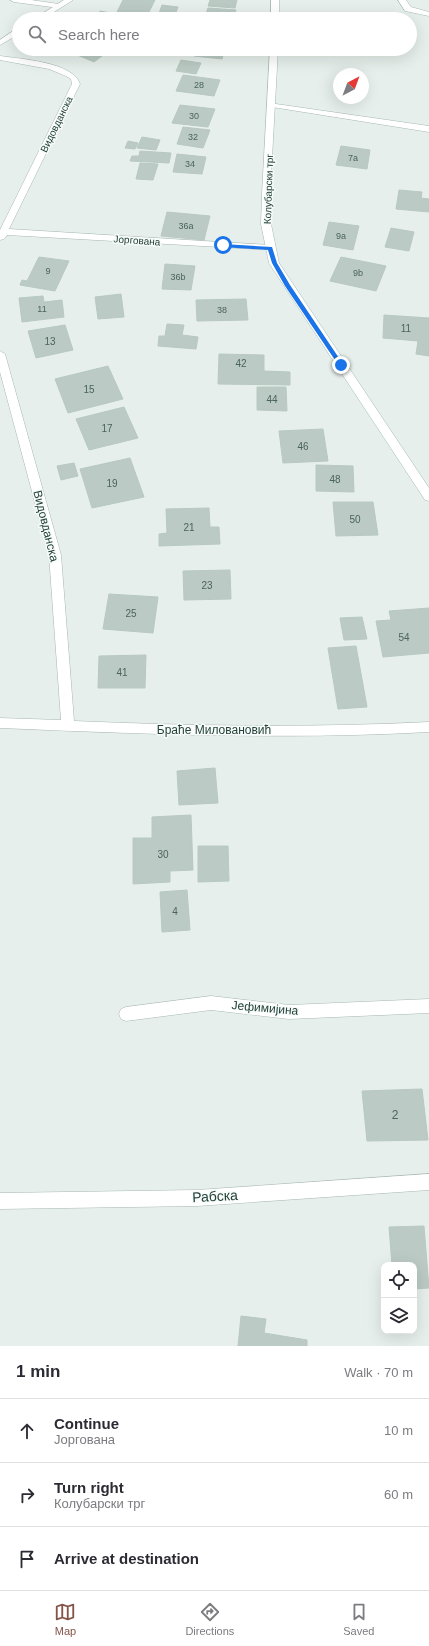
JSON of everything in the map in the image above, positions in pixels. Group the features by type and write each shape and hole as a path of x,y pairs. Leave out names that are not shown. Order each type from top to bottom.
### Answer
{"street":[{"path":"14,0 60,6"},
{"path":"50,12 69,0"},
{"path":"275,0 275,12"},
{"path":"402,0 408,9 429,14"},
{"path":"0,43 12,35"},
{"name":"Колубарски трг","path":"274,56 266,194 266,224 274,263 429,497"},
{"name":"Видовданска","path":"0,58 54,67 65,71 74,78 76,84 2,236"},
{"path":"272,105 429,129"},
{"name":"Јоргована","path":"2,236 270,248"},
{"name":"Видовданска","path":"0,354 55,555 68,727"},
{"name":"Браће Миловановић","path":"0,723 68,727 347,731 429,727"},
{"name":"Јефимијина","path":"126,1014 212,1003 289,1012 429,1006"},
{"name":"Рабска","path":"0,1201 197,1198 429,1182"}],"building":[{"path":"123,0 155,0 149,12 117,12"},
{"path":"210,0 237,0 235,8 208,6"},
{"path":"162,5 178,7 176,12 159,12"},
{"path":"208,8 236,10 235,12 207,12"},
{"path":"80,56 102,56 94,62"},
{"path":"194,56 223,56 222,59"},
{"path":"181,60 201,63 196,74 176,71"},
{"path":"183,75 220,80 214,96 176,91"},
{"path":"180,105 215,109 208,127 172,123"},
{"path":"183,127 210,130 203,148 177,144"},
{"path":"142,137 160,140 156,150 137,148"},
{"path":"128,141 138,143 135,149 125,148"},
{"path":"341,146 370,150 367,169 336,165"},
{"path":"140,151 171,153 169,163 130,161 132,156 139,156"},
{"path":"177,154 206,157 202,174 173,172"},
{"path":"140,163 158,164 153,180 136,179"},
{"path":"399,190 422,192 421,198 429,199 429,212 396,209"},
{"path":"167,212 210,216 204,240 161,236"},
{"path":"329,222 359,226 353,250 323,245"},
{"path":"391,228 414,232 409,251 385,247"},
{"path":"39,257 69,261 55,291 20,285 22,280 27,281"},
{"path":"341,257 386,266 376,291 330,281"},
{"path":"165,264 195,266 191,290 162,289"},
{"path":"121,294 124,317 98,319 95,297"},
{"path":"43,296 44,302 62,300 64,317 22,322 19,298"},
{"path":"246,299 248,320 197,321 196,300"},
{"path":"384,315 429,318 429,356 416,354 418,341 383,338"},
{"path":"167,324 184,325 182,335 198,337 196,349 158,346 159,336 165,336"},
{"path":"65,325 73,350 36,358 28,331"},
{"path":"219,354 264,355 264,371 290,372 290,385 218,384"},
{"path":"108,366 123,399 68,413 55,379"},
{"path":"257,387 286,387 287,411 257,410"},
{"path":"124,407 138,438 89,450 76,419"},
{"path":"323,429 328,461 283,463 279,431"},
{"path":"130,458 144,497 92,508 80,469"},
{"path":"74,463 78,476 61,480 57,466"},
{"path":"316,465 353,466 354,492 316,491"},
{"path":"333,502 373,502 378,535 336,536"},
{"path":"209,508 210,527 219,527 220,544 159,546 159,534 167,533 166,509"},
{"path":"230,570 231,599 184,600 183,571"},
{"path":"109,594 158,597 153,633 103,629"},
{"path":"429,608 429,653 383,657 376,621 391,620 389,611"},
{"path":"362,617 367,639 344,640 340,618"},
{"path":"356,646 367,707 338,709 328,648"},
{"path":"146,655 145,688 98,688 99,656"},
{"path":"215,768 218,803 179,805 177,771"},
{"path":"191,815 193,870 170,871 170,882 133,884 133,838 152,838 152,817"},
{"path":"198,846 228,846 229,881 198,882"},
{"path":"187,890 190,930 162,932 160,892"},
{"path":"422,1089 428,1140 367,1141 362,1091"},
{"path":"424,1226 429,1288 417,1289 417,1262 392,1262 389,1227"},
{"path":"241,1316 266,1319 264,1333 307,1340 307,1346 238,1346"}],"route":[{"path":"223,245 270,248 274,263 341,365"}]}
